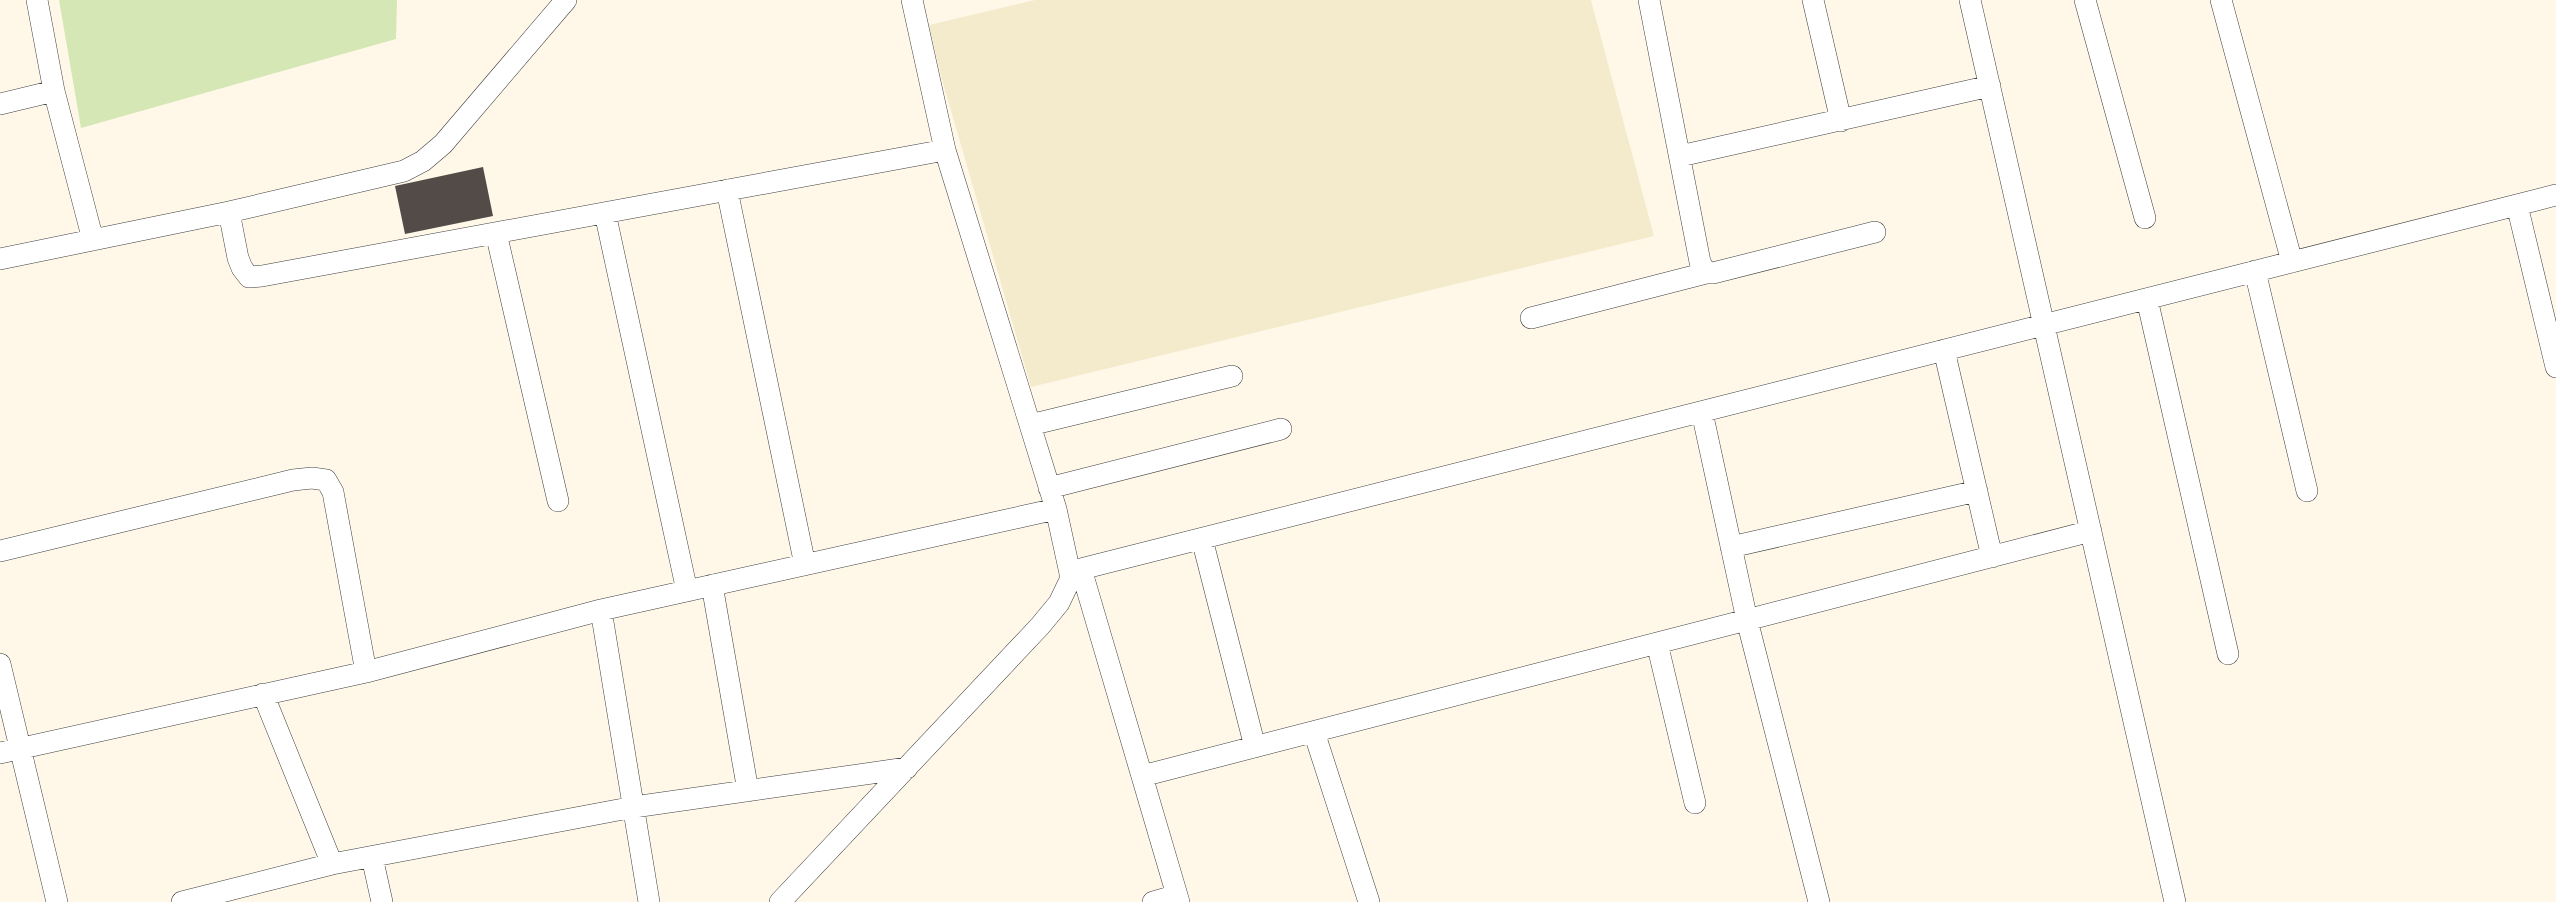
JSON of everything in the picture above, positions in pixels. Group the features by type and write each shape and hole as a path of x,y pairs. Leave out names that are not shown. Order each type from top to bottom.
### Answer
{"street":[{"path":"38,0 54,91 93,240"},
{"path":"0,259 229,212 404,171 423,161 443,144 566,0"},
{"path":"912,0 945,150 1076,574 1142,776 1178,899 1153,902"},
{"path":"1649,0 1700,262 1706,272"},
{"path":"1813,0 1841,121"},
{"path":"1970,0 2175,902"},
{"path":"2085,0 2145,218"},
{"path":"2221,0 2292,262"},
{"path":"1680,156 1990,86"},
{"path":"0,104 54,91"},
{"path":"229,212 238,258 242,268 250,277 262,276 945,150"},
{"path":"727,190 805,565"},
{"path":"780,902 1059,603 1076,574 1202,539 2556,195"},
{"path":"2517,205 2556,367"},
{"path":"605,213 686,591"},
{"path":"1531,318 1706,272 1714,273 1875,232"},
{"path":"496,233 558,502"},
{"path":"2255,272 2307,491"},
{"path":"2147,299 2228,654"},
{"path":"1944,350 1992,557"},
{"path":"1030,425 1232,376"},
{"path":"1702,412 1747,620 1819,902"},
{"path":"1049,488 1281,430"},
{"path":"0,551 293,480 312,478 326,480 333,492 366,672"},
{"path":"1731,547 1977,491"},
{"path":"0,753 366,672 601,610 1056,509"},
{"path":"1142,776 2091,532"},
{"path":"1202,539 1255,747"},
{"path":"712,585 748,791"},
{"path":"601,610 649,902"},
{"path":"1657,643 1695,803"},
{"path":"0,664 57,902"},
{"path":"263,694 332,864"},
{"path":"1314,732 1369,902"},
{"path":"182,902 332,864 634,807 907,768"},
{"path":"372,857 382,902"}],"shaded area":[{"path":"1035,0 1591,0 1654,236 1031,387 941,76 929,25"}],"green space":[{"path":"59,0 397,0 396,39 81,128"}],"building":[{"path":"483,167 493,216 405,234 395,186"}]}
